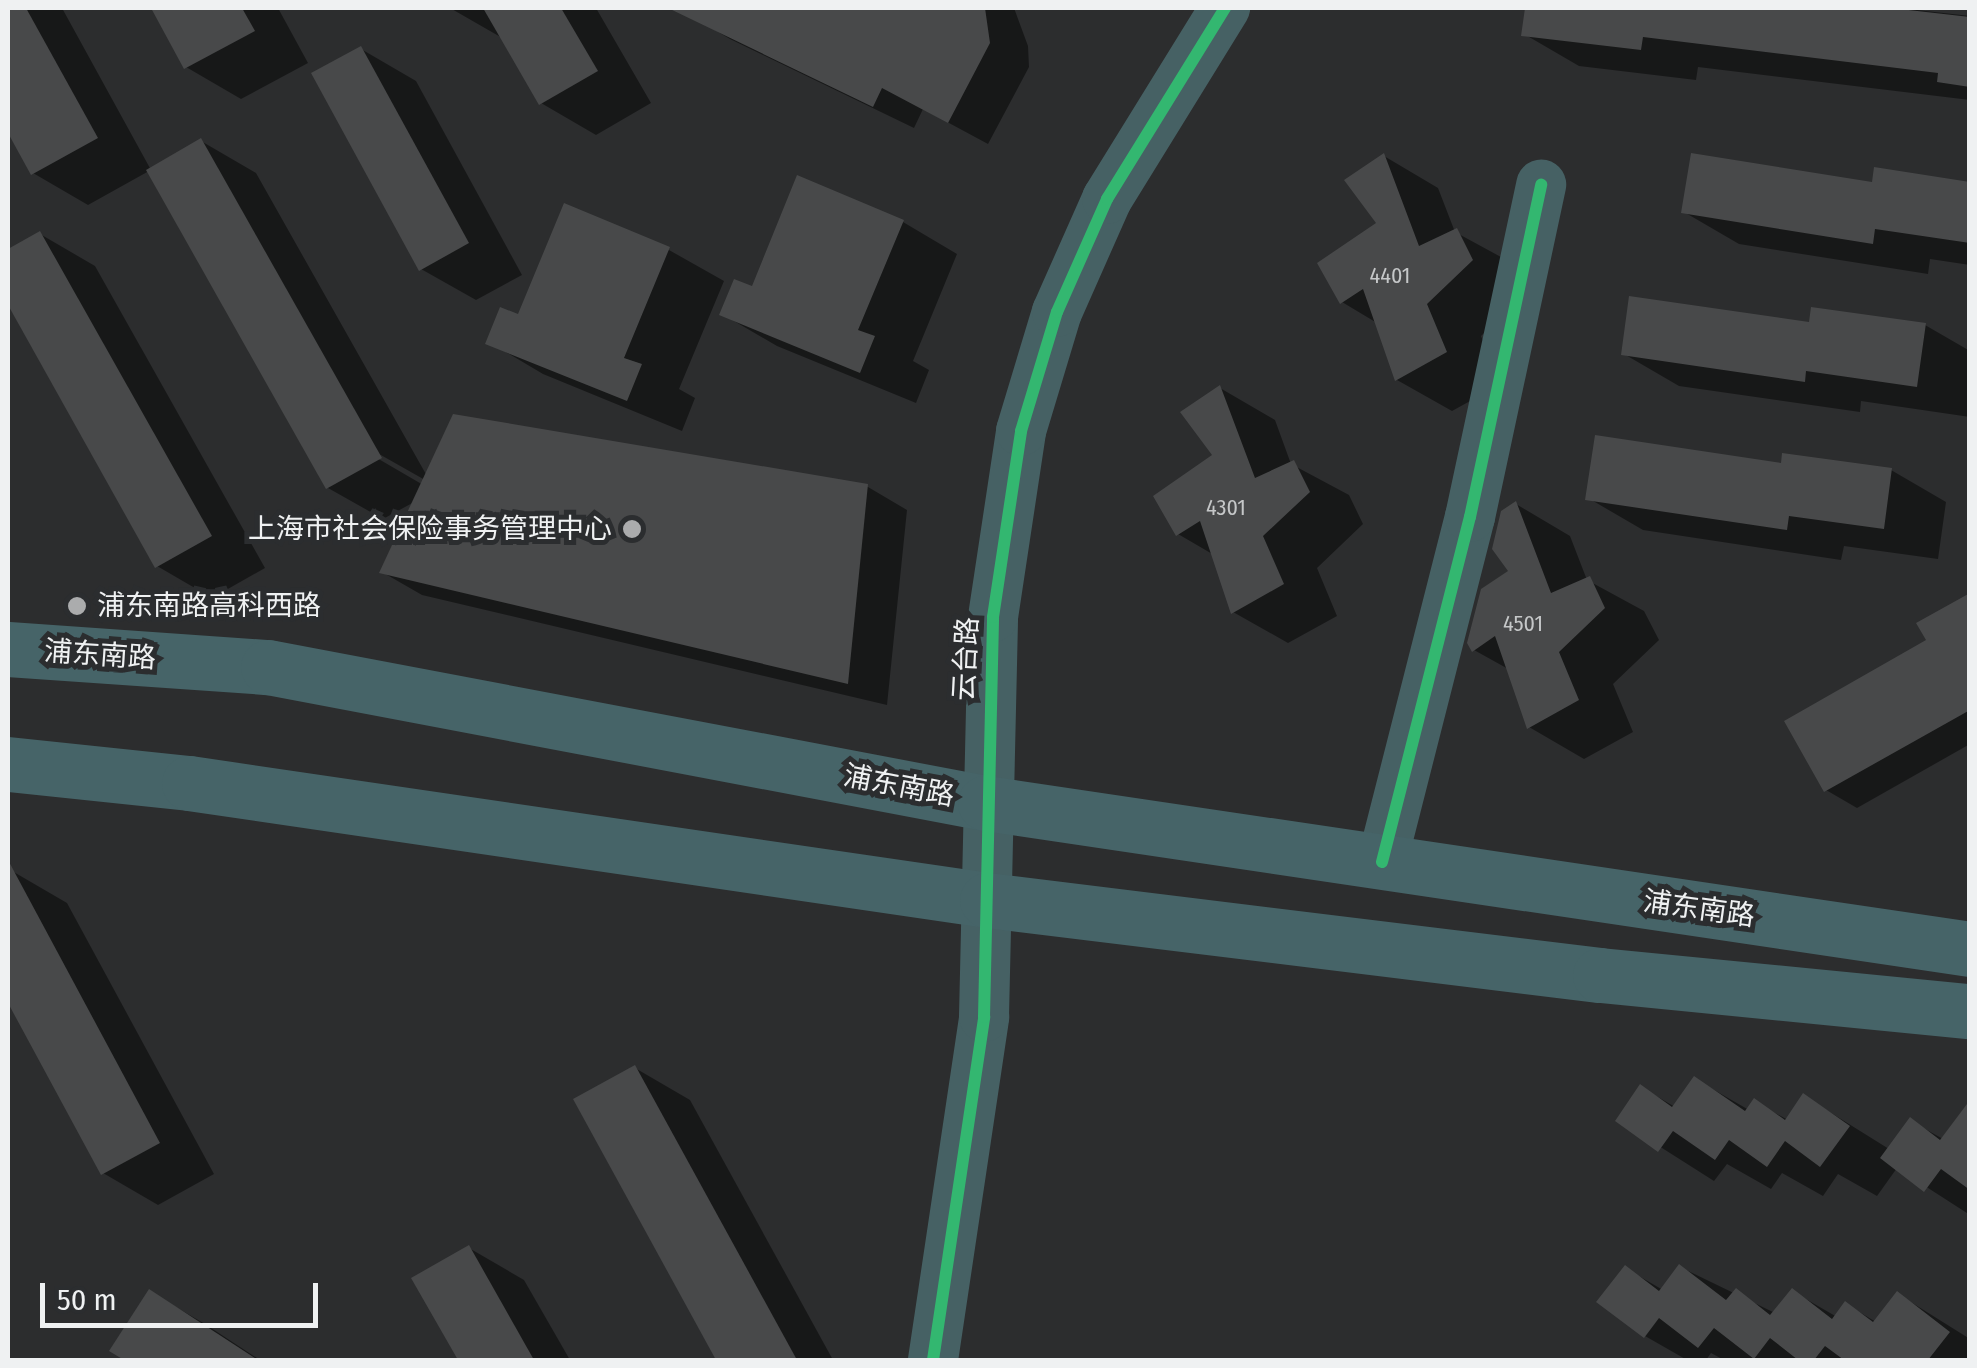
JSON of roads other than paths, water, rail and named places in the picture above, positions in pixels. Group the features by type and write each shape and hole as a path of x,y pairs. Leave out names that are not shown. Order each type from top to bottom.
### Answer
{"main road":[{"name":"浦东南路","path":"8,648 268,667 985,803 1970,949"},
{"path":"8,764 189,783 986,900 1600,975 1970,1011"}],"street":[{"name":"云台路","path":"932,1360 984,1017 985,803 1000,555 1038,371 1107,199 1204,16"},
{"path":"1382,862 1470,517 1541,185"}],"place":[{"name":"上海市社会保险事务管理中心","path":"632,529"},
{"name":"浦东南路高科西路","path":"77,606"}]}
